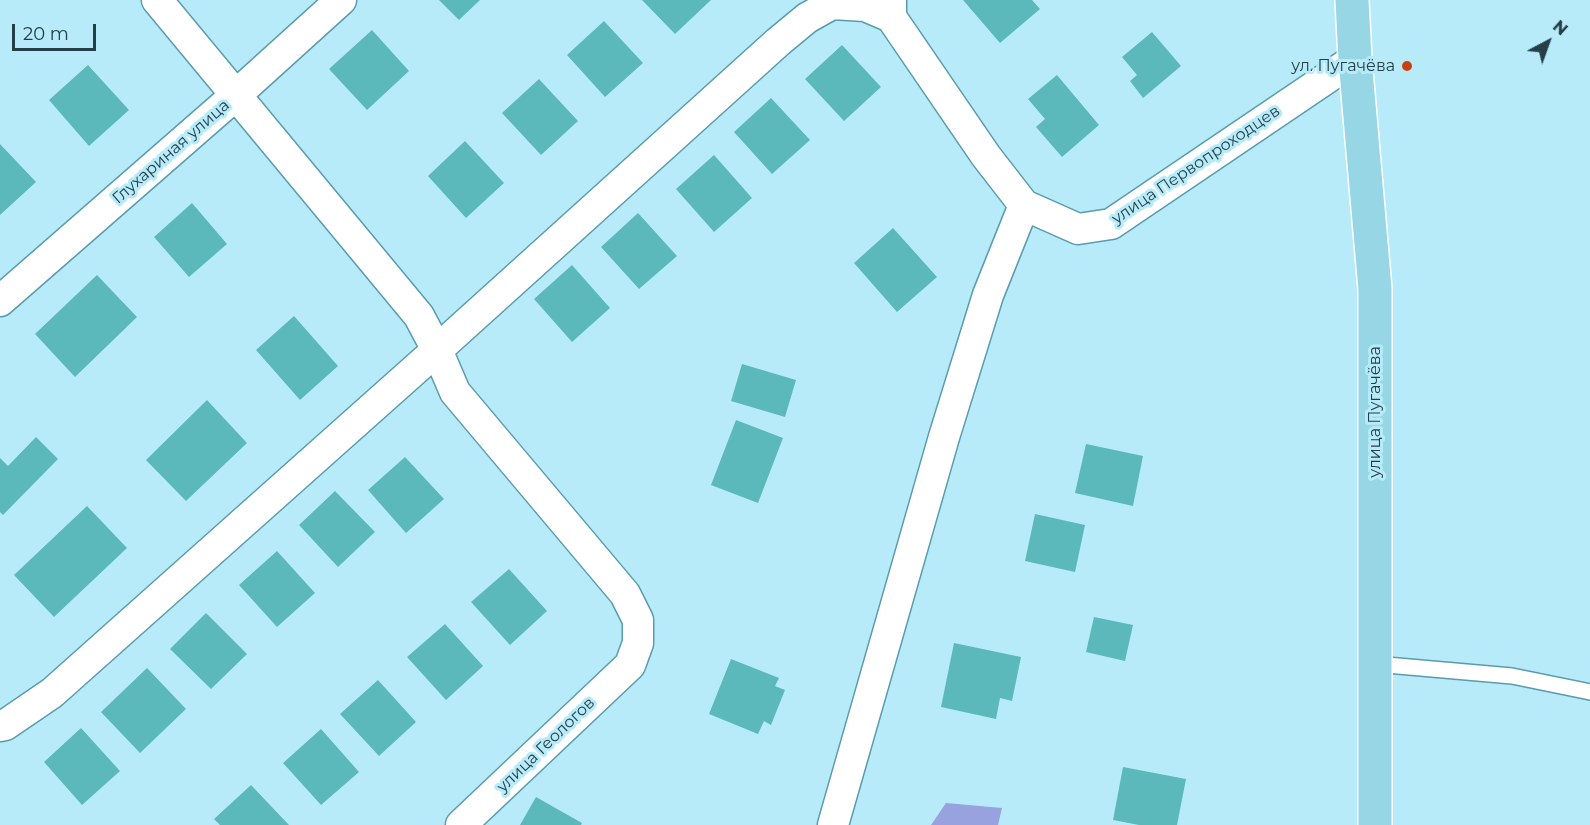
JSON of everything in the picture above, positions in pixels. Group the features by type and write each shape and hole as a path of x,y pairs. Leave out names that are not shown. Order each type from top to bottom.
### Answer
{"main road":[{"name":"улица Пугачёва","path":"1352,0 1375,289 1375,825"}],"street":[{"path":"157,0 419,315 437,350"},
{"name":"Глухариная улица","path":"0,301 341,0"},
{"path":"0,726 5,725 52,693 807,18 832,4 891,9"},
{"name":"улица Первопроходцев","path":"891,9 986,156 1024,205 1078,229 1111,224 1355,59"},
{"path":"833,825 988,295 1024,205"},
{"name":"улица Геологов","path":"437,350 455,392 625,594 638,620 638,643 630,665 461,825"}],"lane":[{"path":"1375,664 1512,676 1590,692"}],"water":[{"path":"946,803 1002,808 998,825 931,825"}],"building":[{"path":"439,0 480,0 459,20"},
{"path":"642,0 711,0 675,34"},
{"path":"963,0 1032,0 1040,9 1000,43"},
{"path":"604,21 643,63 605,97 567,55"},
{"path":"372,30 409,71 367,110 329,69"},
{"path":"1152,32 1181,66 1143,98 1130,81 1137,75 1122,57"},
{"path":"842,45 881,87 844,121 805,79"},
{"path":"88,65 129,110 89,146 49,100"},
{"path":"1057,75 1099,125 1062,157 1036,127 1045,119 1028,99"},
{"path":"539,79 578,121 541,155 502,113"},
{"path":"771,98 810,140 772,174 734,132"},
{"path":"465,141 504,183 466,218 428,176"},
{"path":"0,144 36,182 0,215"},
{"path":"714,155 752,198 714,232 676,189"},
{"path":"192,203 227,244 189,277 154,237"},
{"path":"638,213 677,256 639,289 601,247"},
{"path":"893,228 937,277 897,312 854,263"},
{"path":"572,265 610,308 572,342 534,299"},
{"path":"97,275 137,317 75,377 35,334"},
{"path":"294,316 338,366 300,400 256,350"},
{"path":"742,364 796,380 785,417 731,401"},
{"path":"207,400 247,443 186,501 146,460"},
{"path":"736,420 783,438 758,503 711,485"},
{"path":"36,437 58,459 3,515 0,512 0,458 8,466"},
{"path":"1086,444 1143,456 1133,506 1075,493"},
{"path":"405,457 444,499 406,533 368,490"},
{"path":"335,491 375,532 338,567 299,525"},
{"path":"87,506 127,548 54,617 14,575"},
{"path":"1035,514 1085,525 1075,572 1025,561"},
{"path":"277,551 315,593 277,627 239,585"},
{"path":"509,569 547,611 510,645 471,602"},
{"path":"206,613 247,654 211,689 170,649"},
{"path":"1094,617 1133,625 1125,661 1086,652"},
{"path":"445,624 483,666 446,700 407,657"},
{"path":"954,643 1021,657 1012,701 1000,698 996,719 941,707"},
{"path":"731,659 779,678 775,686 785,690 771,725 764,721 758,734 709,714"},
{"path":"147,668 186,709 140,753 101,712"},
{"path":"378,680 416,722 379,756 340,714"},
{"path":"81,728 120,771 82,805 44,762"},
{"path":"321,729 359,772 321,805 283,763"},
{"path":"1123,767 1186,779 1177,825 1139,825 1113,820"},
{"path":"251,785 289,825 220,825 214,819"},
{"path":"536,797 582,823 581,825 520,825"}],"place":[{"name":"ул. Пугачёва","path":"1407,66"}]}
